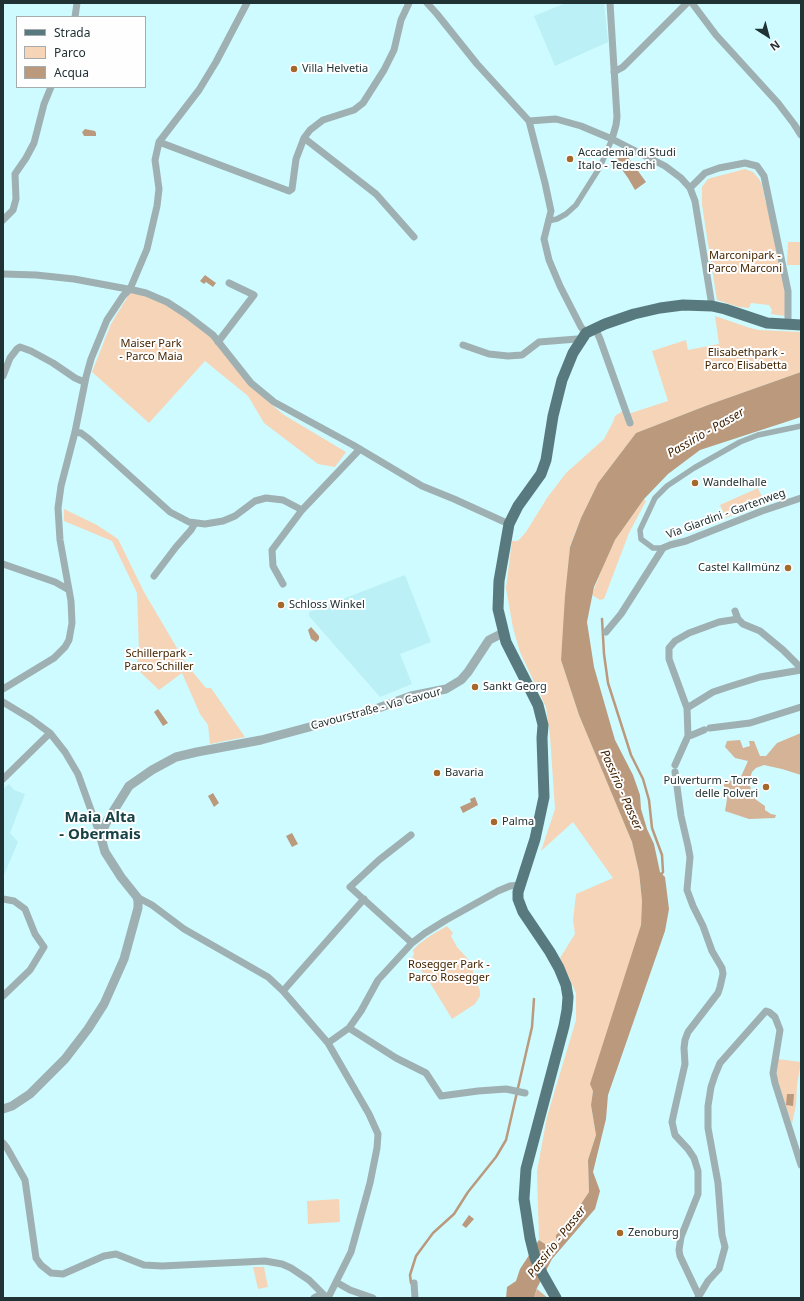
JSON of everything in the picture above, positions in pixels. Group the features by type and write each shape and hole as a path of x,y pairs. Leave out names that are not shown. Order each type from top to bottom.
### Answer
{"main road":[{"path":"556,1298 543,1275 533,1251 524,1200 525,1177 564,1026 568,997 566,985 559,968 523,912 518,899 520,885 535,839 544,797 543,725 538,705 506,642 498,609 499,580 509,524 518,506 541,474 546,460 553,416 562,380 573,353 587,334 634,314 660,308 683,305 712,306 761,322 801,326"}],"street":[{"path":"74,16 77,3"},
{"path":"3,690 54,658 65,648 69,640 72,623 71,601 60,540 58,508 61,486 75,432 84,382 91,359 107,320 123,296 130,289 147,249 157,206 159,189 155,160 159,142 199,90 216,62 247,3"},
{"path":"159,142 289,191 292,189 296,159 304,138 310,130 323,120 354,110 363,103 384,70 394,50 402,20 409,3"},
{"path":"426,3 477,64 529,121 548,197 550,211 544,239 549,260 581,327 587,334 600,339 630,423"},
{"path":"548,221 557,220 576,205 600,167 612,139 616,125 617,117 610,3"},
{"path":"614,72 623,67 687,3"},
{"path":"692,3 716,35 778,103 801,135"},
{"path":"3,220 14,210 16,199 16,174 34,143 44,104 51,88"},
{"path":"529,121 556,119 581,126 612,139 665,166 681,178 690,188 695,201 712,306"},
{"path":"304,138 376,194 414,237"},
{"path":"690,188 705,173 719,168 745,163 757,166 764,176 767,184 788,291 788,325"},
{"path":"3,274 36,275 74,279 130,289 146,293 167,302 187,315 212,335 251,383 274,402 316,424 422,486 509,524"},
{"path":"218,342 254,295 229,283"},
{"path":"463,345 489,354 508,356 522,355 539,342 577,339 587,334"},
{"path":"3,376 10,358 20,347 53,363 75,378 84,382"},
{"path":"663,548 653,548 641,539 640,530 655,498 667,486 694,468 740,442 758,435 801,426"},
{"path":"75,432 81,433 89,439 170,512 189,522 205,524 223,521 235,516 255,501 266,498 283,500 302,510"},
{"path":"283,584 272,566 272,550 302,510 360,449"},
{"name":"Via Giardini - Gartenweg","path":"606,632 621,614 663,548 686,542 801,498"},
{"path":"154,576 195,523"},
{"path":"3,564 55,582 69,590"},
{"path":"735,611 741,622"},
{"path":"698,1297 680,1256 679,1250 681,1236 698,1194 698,1171 694,1158 675,1135 672,1122 674,1108 686,1064 684,1040 688,1032 718,993 723,974 722,968 712,951 687,890 690,857 681,816 675,768 688,736 687,708 669,659 669,648 675,641 684,635 719,622 741,622 760,631 783,650 801,669"},
{"name":"Cavourstraße - Via Cavour","path":"101,838 106,823 129,786 168,760 197,752 261,740 373,710 411,696 446,689 465,676 489,640 503,632"},
{"path":"687,708 713,692 760,677 801,669"},
{"path":"3,702 32,719 50,733 65,752 78,774 101,838 102,845 139,904 124,959 104,1004 96,1017 65,1059 51,1075 30,1094 12,1106 3,1109"},
{"path":"688,736 707,729 750,723 801,707"},
{"path":"3,779 50,733"},
{"path":"411,835 379,860 350,887 412,943"},
{"path":"328,1044 349,1028 361,1011 378,980 412,943 446,920 498,891 510,886 520,885"},
{"path":"136,897 152,905 184,929 268,977 283,991 328,1044 369,1114 378,1134 376,1158 351,1252 327,1298"},
{"path":"3,899 14,901 25,909 35,934 44,947 30,970 3,996"},
{"path":"283,991 364,899"},
{"path":"698,1297 708,1281 719,1269 725,1247 722,1235 718,1182 708,1128 708,1106 714,1075 720,1062 766,1011 775,1017 780,1030 773,1073 801,1165"},
{"path":"349,1028 396,1058 426,1074 441,1096 506,1089 525,1093"},
{"path":"3,1143 25,1180 36,1258 41,1265 51,1273 63,1274 104,1256 116,1254 144,1265 162,1266 265,1261 282,1264 291,1268 309,1280 327,1298"},
{"path":"336,1282 350,1290 373,1298"},
{"path":"414,1283 415,1298"},
{"path":"314,1298 318,1296 327,1298"}],"shaded area":[{"path":"566,3 604,3 608,42 555,66 534,16"},
{"path":"405,575 431,642 400,654 412,684 380,697 309,616 309,612"},
{"path":"801,733 801,775 764,765 756,768 752,772 749,782 755,799 765,806 765,810 776,815 775,818 749,819 725,811 727,799 724,785 725,779 738,783 748,761 735,758 725,747 727,741 740,740 743,748 750,746 749,741 754,741 760,756 766,756 777,743"},
{"path":"9,784 14,790 25,794 10,833 18,842 4,875 3,789"},
{"path":"537,1289 548,1298 534,1298"}],"green space":[{"name":"Marconipark - Parco Marconi","path":"745,169 753,172 759,179 762,185 766,204 768,204 785,290 785,316 771,314 772,310 769,305 751,303 749,308 739,307 717,300 702,205 702,187 708,179"},
{"path":"788,242 801,242 801,265 787,265"},
{"name":"Maiser Park - Parco Maia","path":"131,291 166,303 211,337 249,385 284,415 346,452 335,467 318,464 264,423 248,396 205,361 149,423 92,372 111,324"},
{"name":"Elisabethpark - Parco Elisabetta","path":"715,316 759,330 801,332 801,372 708,405 636,433 598,483 581,518 570,546 561,660 579,715 632,842 639,872 642,901 641,925 593,1091 591,1105 596,1135 588,1160 589,1192 566,1226 556,1235 556,1243 548,1251 545,1244 539,1240 537,1171 547,1117 576,1020 576,993 560,958 575,934 573,920 576,894 613,878 573,822 541,851 555,809 550,736 546,707 520,652 513,628 506,588 512,541 518,541 526,532 547,498 566,473 604,439 615,416 626,409 628,414 668,401 652,351 686,340 688,350 719,344"},
{"path":"758,488 762,497 750,502 752,506 726,518 720,505"},
{"path":"644,499 646,501 629,533 604,599 600,600 592,595 603,566 615,540"},
{"name":"Schillerpark - Parco Schiller","path":"64,509 97,525 118,539 144,592 187,665 206,688 211,688 245,737 210,744 208,725 200,714 182,673 159,690 136,668 139,651 137,593 112,541 64,521"},
{"name":"Rosegger Park - Parco Rosegger","path":"447,926 453,933 451,936 457,947 468,959 480,991 480,996 475,1004 452,1019 412,957 414,955 413,950 419,944"},
{"path":"777,1059 801,1062 797,1085 796,1105 792,1124 778,1083 776,1072"},
{"path":"339,1199 340,1222 308,1224 307,1201"},
{"path":"253,1267 264,1267 268,1287 258,1289"}],"water":[{"path":"85,129 95,131 96,136 84,136 82,132"},
{"path":"625,153 646,182 635,190 615,160"},
{"path":"205,275 216,283 213,287 206,282 204,284 200,281"},
{"name":"Passirio - Passer","path":"801,372 801,417 700,450 668,474 644,499 615,540 594,587 587,622 594,667 615,740 633,775 640,795 641,809 647,829 654,844 660,872 665,877 669,909 665,931 608,1095 606,1119 593,1172 600,1191 595,1209 552,1259 537,1288 534,1298 506,1298 507,1287 516,1281 520,1269 539,1240 545,1244 548,1250 556,1243 556,1235 566,1226 589,1192 588,1160 596,1135 591,1105 593,1091 590,1084 641,925 642,901 639,872 632,842 579,715 561,660 570,547 581,518 598,483 636,433 708,405"},
{"path":"311,627 319,636 319,639 316,642 311,639 308,630"},
{"path":"158,709 168,723 163,726 154,712"},
{"path":"213,793 219,803 214,807 208,796"},
{"path":"475,797 478,805 463,813 460,807 471,802 470,799"},
{"path":"292,833 298,844 292,847 286,836"},
{"path":"787,1094 794,1094 793,1106 786,1105"},
{"path":"469,1215 474,1219 466,1228 462,1225"}],"waterway":[{"path":"602,619 604,654 608,683 631,755 643,779 649,800 652,828 662,855 663,872 660,876"},
{"path":"411,1283 410,1275 416,1256 433,1233 454,1214 468,1192 496,1157 506,1140 532,1027 534,999"}],"place":[{"name":"Villa Helvetia","path":"294,69"},
{"name":"Accademia di Studi Italo - Tedeschi","path":"570,159"},
{"name":"Wandelhalle","path":"695,483"},
{"name":"Castel Kallmünz","path":"788,568"},
{"name":"Schloss Winkel","path":"281,605"},
{"name":"Sankt Georg","path":"475,687"},
{"name":"Bavaria","path":"437,773"},
{"name":"Pulverturm - Torre delle Polveri","path":"766,787"},
{"name":"Palma","path":"494,822"},
{"name":"Zenoburg","path":"620,1233"}],"district":[{"name":"Maia Alta - Obermais","path":"100,826"}]}
